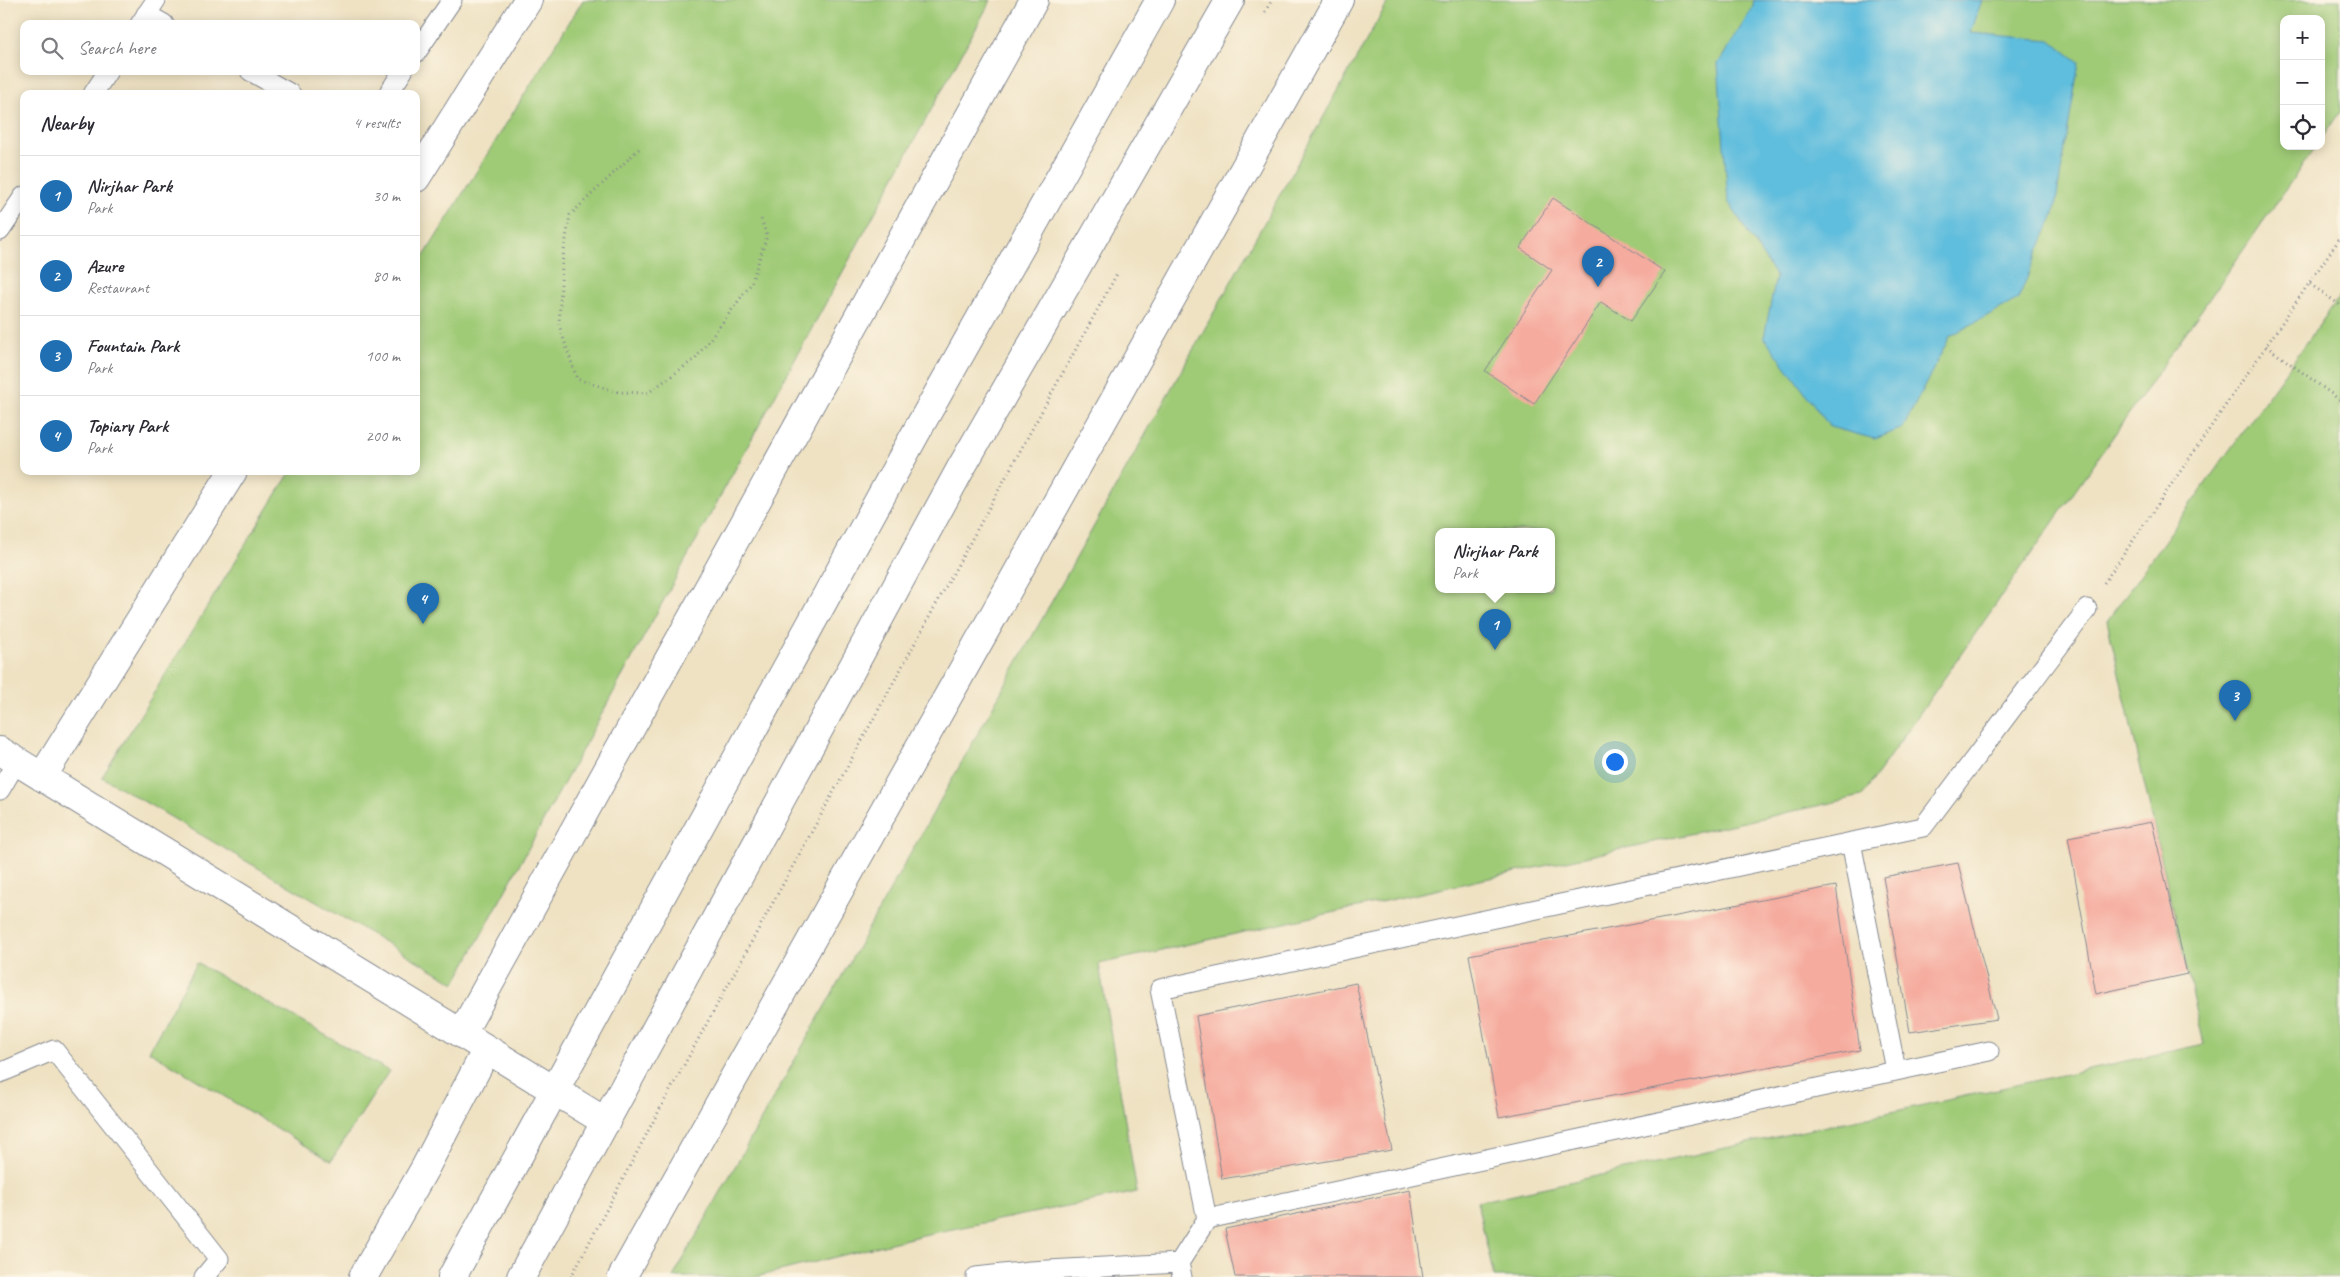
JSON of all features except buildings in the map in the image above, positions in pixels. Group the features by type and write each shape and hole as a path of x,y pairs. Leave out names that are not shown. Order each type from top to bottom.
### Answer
{"street":[{"path":"420,172 528,0"},
{"path":"462,1033 1034,0"},
{"path":"452,1277 918,429 1160,0"},
{"path":"521,1277 961,468 1230,0"},
{"path":"622,1277 1339,0"},
{"path":"42,777 231,475"},
{"path":"9,756 606,1122"},
{"path":"363,1277 425,1168 487,1048"}],"lane":[{"path":"420,47 452,0"},
{"path":"147,13 158,20"},
{"path":"95,90 105,75"},
{"path":"257,75 284,90"},
{"path":"391,90 400,75"},
{"path":"0,231 20,202"},
{"path":"976,1277 1030,1271 1181,1270 1207,1218 1160,989 1923,827 2087,609"},
{"path":"0,790 9,756"},
{"path":"1851,842 1896,1070"},
{"path":"0,1073 54,1050 219,1259 204,1277"},
{"path":"1207,1218 1990,1051"}],"path":[{"path":"1262,17 1272,0"},
{"path":"639,149 570,214 562,263 559,325 577,379 618,392 648,393 696,358 752,284 767,236 760,216"},
{"path":"2087,609 2340,238"},
{"path":"571,1277 664,1102 1119,269"},
{"path":"2310,284 2340,305"},
{"path":"2266,346 2340,400"}],"green space":[{"path":"583,0 991,0 455,983 102,777 289,475 420,475 420,263"},
{"path":"1389,0 2340,0 2340,112 2325,133 2325,15 2280,15 2280,150 2313,150 1862,796 1099,964 1137,1192 923,1235 756,1277 673,1277"},
{"path":"2340,296 2340,1277 1494,1277 1477,1202 2204,1044 2107,621"},
{"path":"197,963 389,1071 331,1161 149,1051"}],"water":[{"path":"1754,0 1982,0 1971,33 2050,40 2079,62 2054,214 2018,299 1950,336 1903,428 1875,439 1830,427 1764,337 1776,277 1728,201 1718,64 1752,9"}],"place":[{"name":"Azure","path":"1598,287"},
{"name":"Topiary Park","path":"423,624"},
{"name":"Nirjhar Park","path":"1495,650"},
{"name":"Fountain Park","path":"2235,721"}]}
